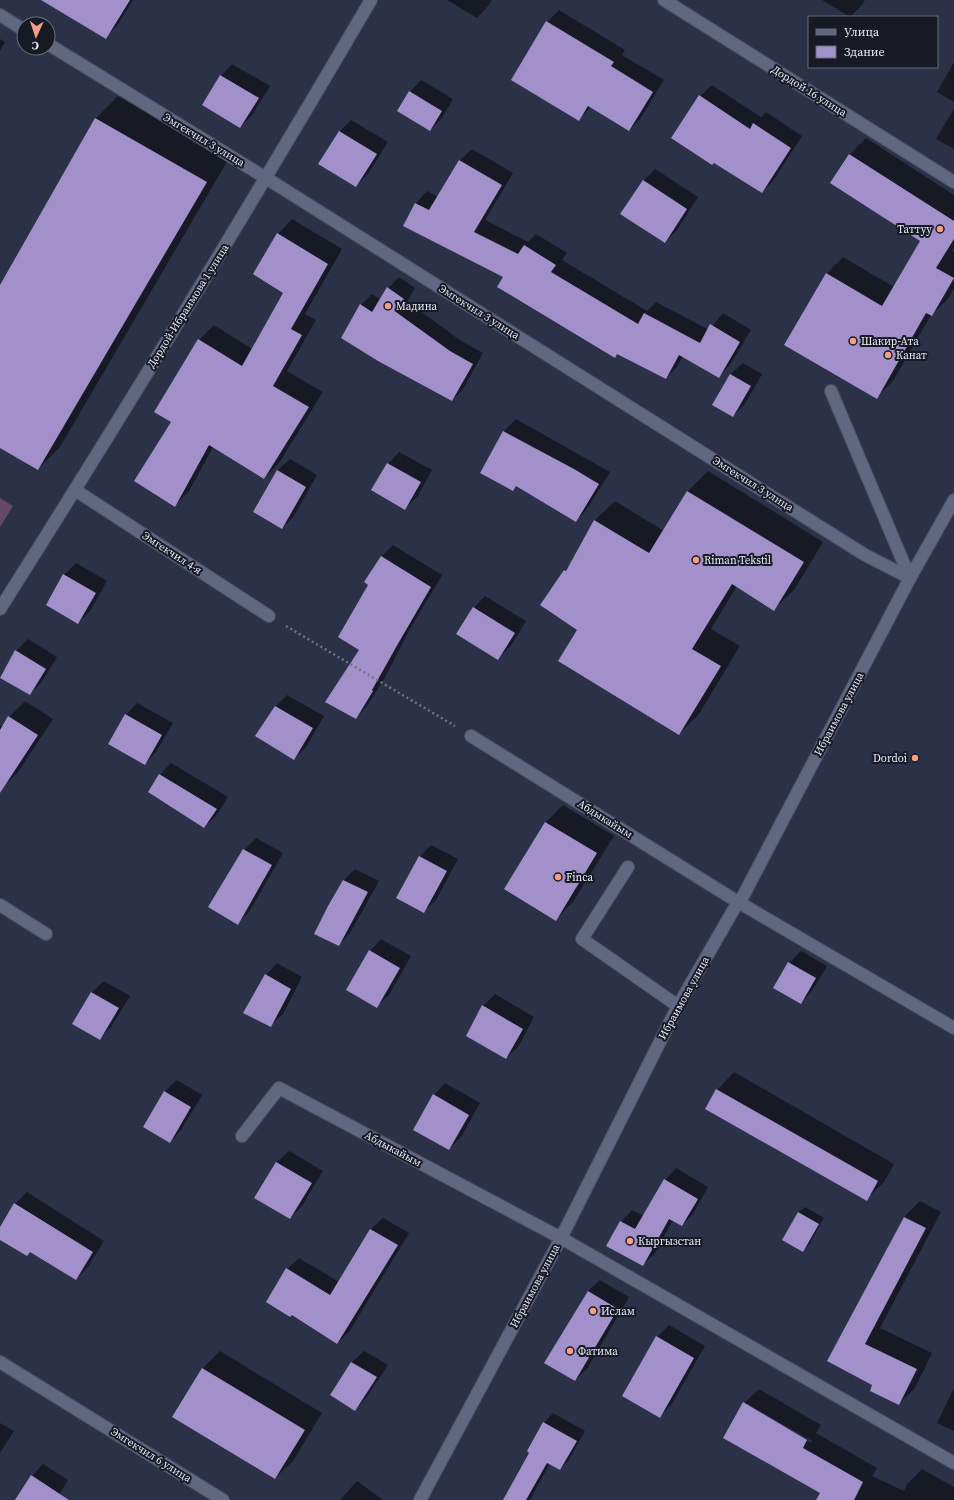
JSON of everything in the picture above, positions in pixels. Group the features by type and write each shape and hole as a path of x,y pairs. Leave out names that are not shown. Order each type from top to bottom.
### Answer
{"street":[{"name":"Дордой-Ибраимова 1 улица","path":"0,609 75,490 266,178 371,0"},
{"name":"Дордой 16 улица","path":"664,0 954,182"},
{"path":"0,15 16,25"},
{"name":"Эмгекчил 3 улица","path":"56,49 266,178 865,556 910,578"},
{"path":"830,391 910,578"},
{"name":"Эмгекчил 4-я","path":"75,490 269,616"},
{"name":"Ибраимова улица","path":"420,1500 560,1238 678,1006 738,902 746,891 910,578 954,500"},
{"name":"Абдыкайым","path":"471,736 738,902 954,1028"},
{"path":"628,867 582,939 678,1006"},
{"path":"0,905 46,934"},
{"name":"Абдыкайым","path":"242,1136 279,1088 560,1238"},
{"path":"560,1238 954,1463"},
{"name":"Эмгекчил 6 улица","path":"0,1362 223,1500"}],"path":[{"path":"269,616 471,736"}],"shaded area":[{"path":"0,498 13,506 0,527"}],"building":[{"path":"41,0 130,0 106,39"},
{"path":"546,21 614,62 611,66 653,92 629,131 588,106 579,121 511,80"},
{"path":"220,75 259,98 240,128 202,105"},
{"path":"409,91 442,111 430,131 397,111"},
{"path":"699,95 750,129 753,123 791,148 762,193 714,163 712,165 671,138"},
{"path":"95,118 207,182 38,470 0,448 0,285"},
{"path":"339,131 377,154 356,187 318,164"},
{"path":"849,154 954,221 954,239 936,268 954,278 932,316 926,313 877,399 784,345 826,273 882,306 920,241 830,183"},
{"path":"459,160 502,185 474,232 518,254 524,245 556,265 551,272 638,324 644,313 700,343 710,324 740,342 719,378 679,355 666,379 617,354 615,358 497,287 503,277 403,226 415,203 429,210"},
{"path":"643,180 687,209 665,243 620,214"},
{"path":"277,233 328,264 291,329 302,335 273,386 309,407 264,479 209,445 175,507 134,481 171,422 154,412 198,339 242,366 283,293 253,274"},
{"path":"387,287 404,299 396,312 450,351 473,364 452,401 378,361 341,338 360,304 372,312"},
{"path":"730,374 751,386 733,417 712,405"},
{"path":"503,431 599,484 576,522 516,486 513,491 480,473"},
{"path":"387,463 421,482 405,510 371,490"},
{"path":"277,470 306,487 282,529 253,512"},
{"path":"687,491 804,562 774,611 732,584 692,649 721,666 679,735 558,661 577,630 540,605 564,570 566,571 594,520 649,553"},
{"path":"381,556 431,587 356,719 325,702 359,650 338,637 368,585 364,582"},
{"path":"63,574 96,593 78,624 46,605"},
{"path":"473,607 515,633 498,660 456,634"},
{"path":"15,650 46,669 30,695 0,678"},
{"path":"275,706 313,728 294,760 255,736"},
{"path":"125,714 162,735 145,765 108,744"},
{"path":"8,716 38,735 0,793 0,730"},
{"path":"159,774 217,809 204,828 148,792"},
{"path":"545,822 597,853 556,921 504,889"},
{"path":"243,849 272,865 238,925 208,907"},
{"path":"419,856 447,871 424,913 396,898"},
{"path":"343,880 368,892 339,946 314,934"},
{"path":"369,950 400,968 377,1008 346,990"},
{"path":"788,962 816,978 801,1004 773,988"},
{"path":"265,974 291,989 271,1027 243,1013"},
{"path":"91,992 119,1008 100,1040 72,1024"},
{"path":"482,1005 523,1029 506,1059 466,1036"},
{"path":"716,1089 878,1181 867,1201 705,1109"},
{"path":"164,1091 191,1107 170,1143 143,1127"},
{"path":"433,1094 469,1115 449,1150 413,1130"},
{"path":"276,1162 312,1183 290,1219 254,1198"},
{"path":"664,1179 698,1199 682,1226 669,1219 643,1266 606,1246 620,1221 635,1229"},
{"path":"14,1203 93,1252 76,1280 30,1252 27,1256 0,1240 0,1227"},
{"path":"798,1212 819,1224 803,1252 782,1240"},
{"path":"904,1217 926,1228 865,1344 917,1369 899,1405 870,1391 872,1385 827,1361"},
{"path":"370,1229 398,1245 337,1344 292,1315 290,1317 266,1302 286,1268 330,1295"},
{"path":"588,1291 618,1309 575,1381 544,1363"},
{"path":"656,1336 694,1358 660,1418 622,1396"},
{"path":"351,1362 377,1377 355,1411 330,1395"},
{"path":"202,1368 305,1430 275,1479 172,1417"},
{"path":"743,1402 807,1440 803,1448 863,1482 854,1500 816,1500 820,1493 723,1438"},
{"path":"543,1422 577,1441 560,1470 547,1463 526,1500 503,1500 529,1453 527,1451"},
{"path":"31,1475 69,1500 15,1500"}],"place":[{"name":"Таттуу","path":"940,229"},
{"name":"Мадина","path":"388,306"},
{"name":"Шакир-Ата","path":"853,341"},
{"name":"Канат","path":"888,355"},
{"name":"Riman Tekstil","path":"696,560"},
{"name":"Dordoi","path":"915,758"},
{"name":"Finca","path":"558,877"},
{"name":"Кыргызстан","path":"630,1241"},
{"name":"Ислам","path":"593,1311"},
{"name":"Фатима","path":"570,1351"}]}
